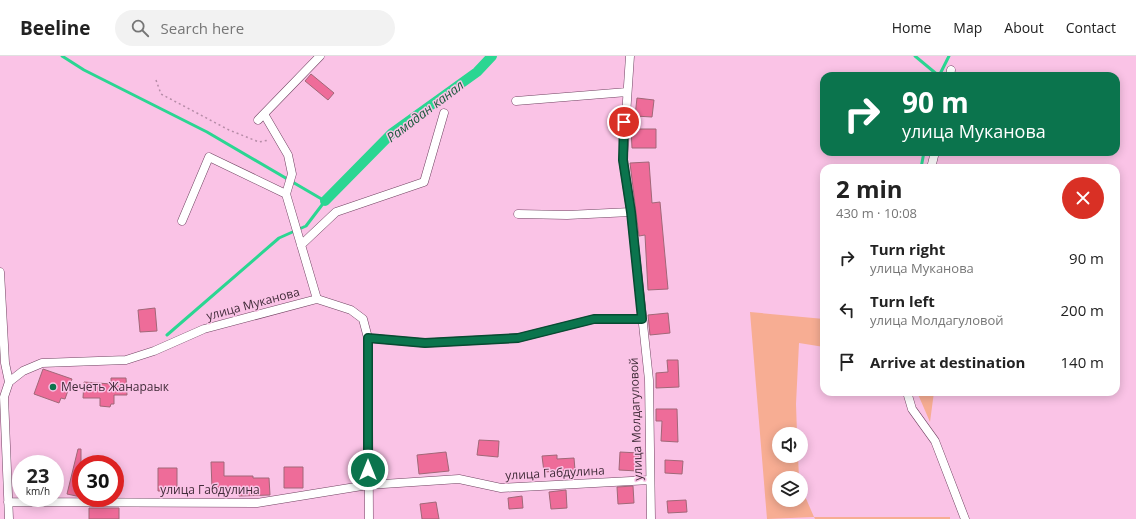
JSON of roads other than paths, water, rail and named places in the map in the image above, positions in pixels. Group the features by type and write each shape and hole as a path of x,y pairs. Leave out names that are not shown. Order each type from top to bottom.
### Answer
{"street":[{"path":"182,221 209,157 286,194 292,174 288,155 278,137 261,117 320,56"},
{"name":"улица Молдагуловой","path":"630,56 623,160 631,212 649,380 650,519"},
{"path":"516,101 627,92"},
{"path":"301,244 336,212 424,182 444,113"},
{"name":"улица Муканова","path":"9,382 24,371 42,363 126,360 154,351 204,329 317,299 286,194"},
{"path":"518,214 567,215 631,212"},
{"path":"0,272 2,362 9,382 4,397 9,519"},
{"path":"317,299 351,310 363,319 368,338 369,519"},
{"path":"368,338 425,343 518,338 594,319 642,319"},
{"path":"908,396 912,409 935,441 965,519"},
{"name":"улица Габдулина","path":"8,502 257,503 368,485 459,479 501,488 650,480"}],"waterway":[{"path":"62,56 84,70 207,132 325,201 306,226 279,238 167,335"},
{"name":"Рамадан канал","path":"325,201 392,133 477,72 492,56"},
{"path":"915,56 934,72"},
{"path":"941,72 949,56"},
{"path":"922,164 923,156"}],"place":[{"name":"Мечеть Жанараык","path":"53,387"}]}
